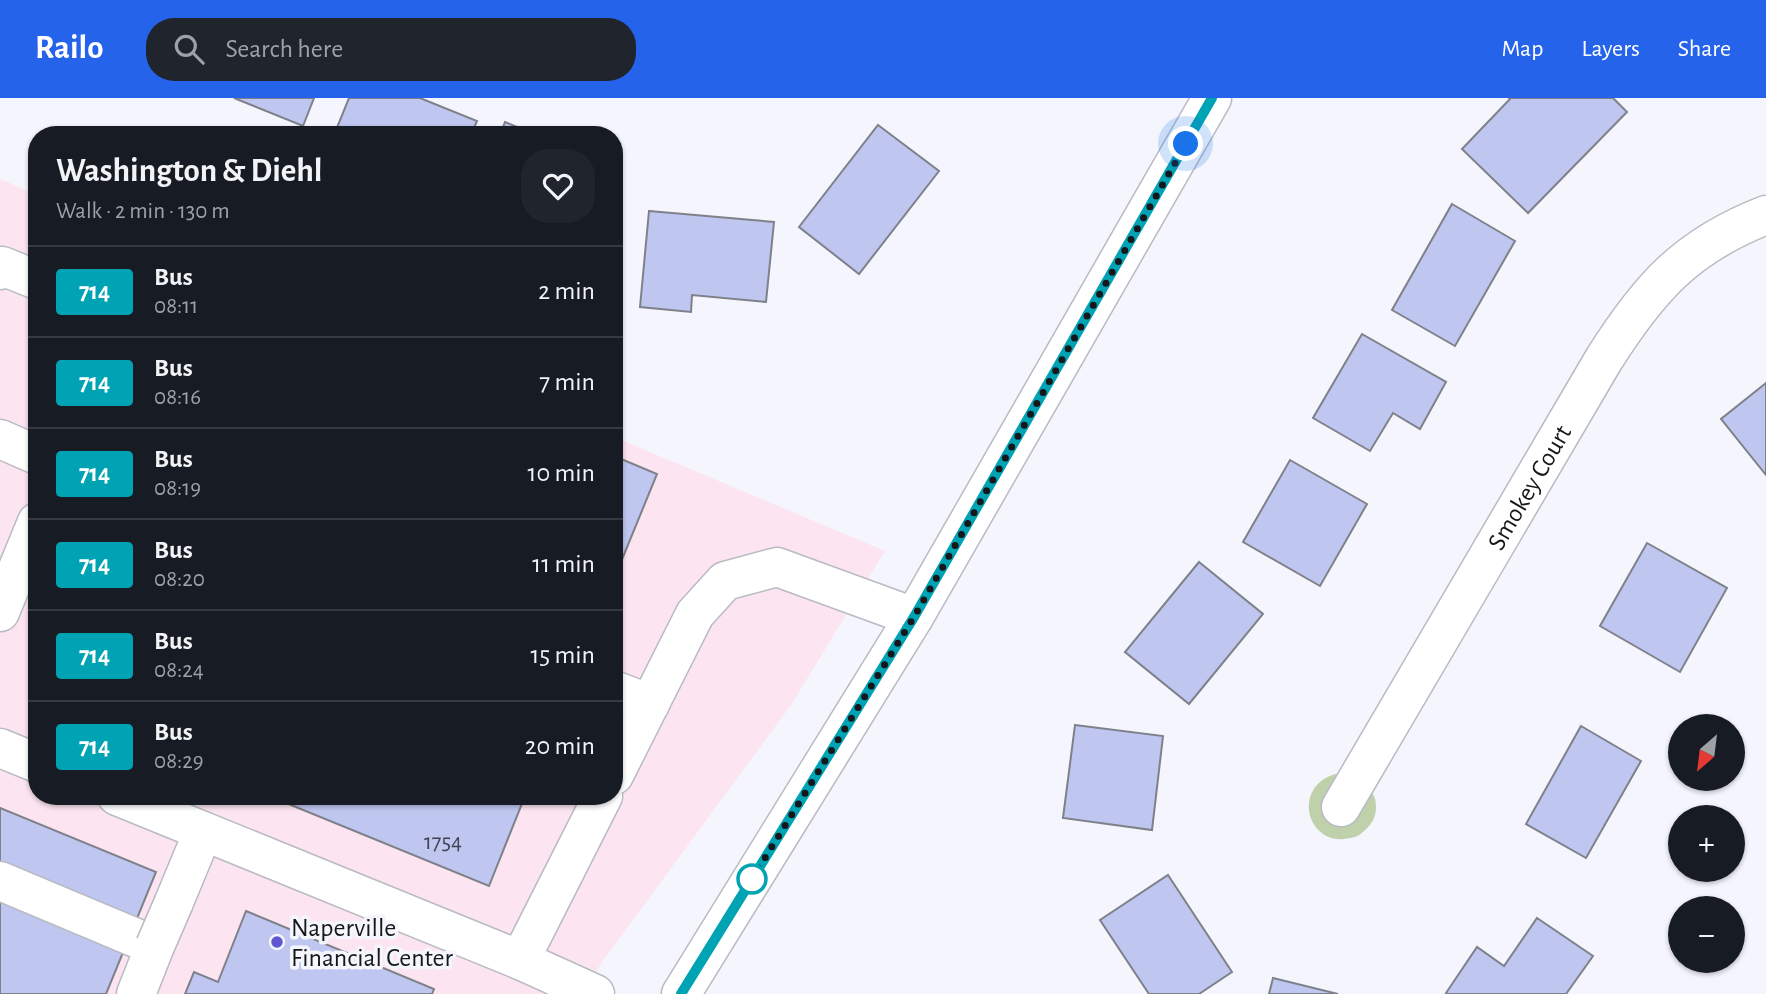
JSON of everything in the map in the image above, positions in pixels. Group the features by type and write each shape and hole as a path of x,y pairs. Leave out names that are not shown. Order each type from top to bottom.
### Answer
{"main road":[{"path":"681,994 914,617 1212,98"},
{"name":"Smokey Court","path":"1341,807 1629,320 1672,270 1702,247 1737,226 1766,215"},
{"path":"0,270 2,266 28,276"},
{"path":"0,439 28,451"},
{"path":"0,612 28,544"},
{"path":"623,757 695,614 725,580 777,567 914,617"},
{"path":"623,694 650,704"},
{"path":"0,748 28,760"},
{"path":"138,805 520,960 595,994"},
{"path":"520,960 598,805"},
{"path":"136,994 203,832"},
{"path":"0,881 155,946"}],"shaded area":[{"path":"0,179 28,191 28,805 623,805 623,441 885,551 791,705 602,962 582,994 0,994"}],"green space":[{"path":"1346,772 1371,790 1376,801 1375,815 1369,826 1357,836 1330,838 1312,821 1310,797 1316,786 1328,777"}],"building":[{"path":"234,98 314,98 303,126"},
{"path":"349,98 420,98 477,121 475,126 338,126"},
{"path":"1509,98 1613,98 1627,112 1528,213 1462,149"},
{"path":"878,125 939,171 859,274 799,227"},
{"path":"1452,204 1515,241 1455,346 1392,310"},
{"path":"649,211 774,222 766,302 692,295 691,312 640,307"},
{"path":"1362,334 1446,382 1420,429 1393,413 1370,451 1313,418"},
{"path":"1766,383 1766,475 1721,419"},
{"path":"623,460 657,474 623,557"},
{"path":"1290,460 1367,504 1320,586 1243,542"},
{"path":"1647,543 1727,588 1680,672 1600,626"},
{"path":"1199,562 1263,614 1189,704 1125,652"},
{"path":"1075,725 1163,736 1152,830 1063,818"},
{"path":"1581,726 1641,761 1586,858 1526,824"},
{"path":"291,805 521,805 489,886"},
{"path":"0,808 156,872 106,994 0,994"},
{"path":"1168,875 1232,972 1199,994 1149,994 1100,920"},
{"name":"Naperville Financial Center","path":"246,911 434,989 432,994 185,994 194,972 218,982"},
{"path":"1537,918 1593,956 1566,994 1446,993 1477,947 1504,966"},
{"path":"1273,978 1338,994 1269,994"}],"bus line":[{"name":"714","path":"681,994 914,617 1212,98"}],"place":[{"name":"Naperville Financial Center","path":"277,942"}],"route":[{"path":"752,879 914,617 1186,144"}]}
